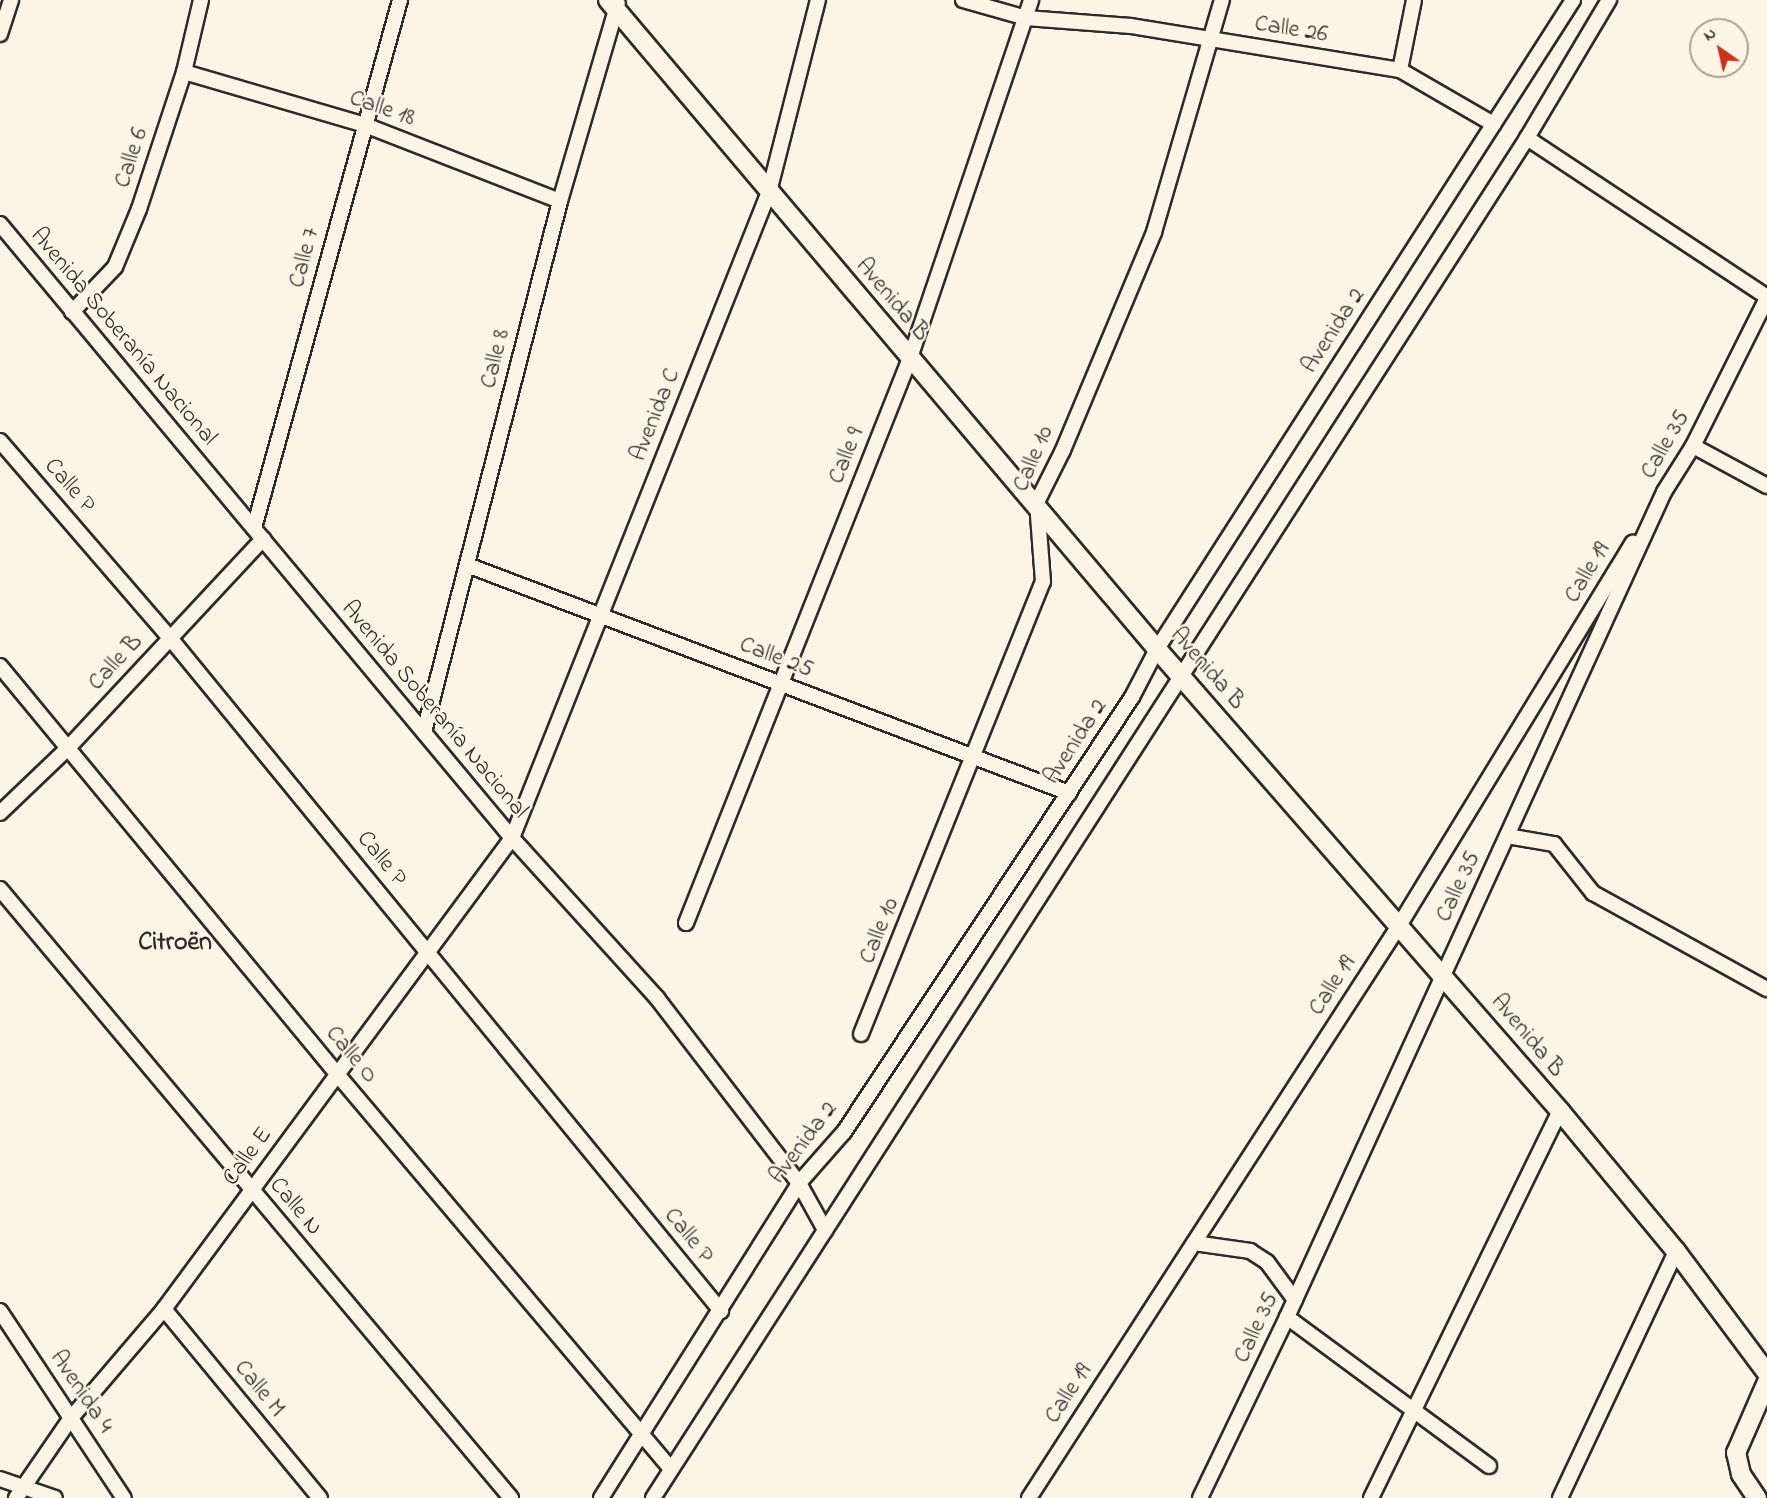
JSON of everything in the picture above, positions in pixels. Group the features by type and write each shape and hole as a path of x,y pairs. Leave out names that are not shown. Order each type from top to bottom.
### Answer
{"street":[{"path":"0,34 11,0"},
{"name":"Calle 6","path":"72,312 115,267 139,209 184,72 201,0"},
{"name":"Calle 7","path":"254,528 400,0"},
{"name":"Avenida C","path":"512,838 769,192 818,0"},
{"name":"Calle 26","path":"963,0 1026,18 1131,26 1400,70 1493,124"},
{"name":"Calle 9","path":"686,923 909,358 1031,0"},
{"name":"Calle 10","path":"861,1034 1043,582 1037,502 1063,450 1154,232 1222,0"},
{"path":"1400,70 1414,0"},
{"name":"Avenida 2","path":"601,1498 721,1311 799,1183 844,1132 1132,697 1157,649 1573,0"},
{"path":"653,1498 1527,138 1609,0"},
{"name":"Avenida B","path":"614,3 769,192 909,358 1037,502 1157,649 1400,924 1560,1111 1676,1251 1767,1373"},
{"name":"Calle 8","path":"424,732 560,201 614,3"},
{"name":"Calle 18","path":"184,72 365,125 560,201"},
{"path":"1527,138 1767,297"},
{"name":"Avenida Soberanía Nacional","path":"0,224 512,838 657,998 799,1183 825,1230"},
{"name":"Calle 35","path":"1200,1498 1295,1300 1664,492 1693,446 1767,297"},
{"name":"Calle P","path":"0,441 170,638 721,1311"},
{"path":"1693,446 1767,486"},
{"name":"Calle 19","path":"1029,1498 1400,924 1664,492"},
{"name":"Calle B","path":"0,813 68,748 263,540"},
{"name":"Calle 25","path":"467,565 1069,793"},
{"name":"Calle O","path":"0,666 337,1074 671,1469"},
{"path":"1507,836 1554,844 1593,893 1767,989"},
{"name":"Calle E","path":"20,1492 71,1418 164,1309 337,1074 429,954 512,838"},
{"name":"Calle N","path":"0,889 251,1191 511,1498"},
{"path":"1371,1498 1560,1111"},
{"path":"1194,1243 1250,1251 1267,1262 1295,1300"},
{"path":"1560,1498 1676,1251"},
{"name":"Calle M","path":"164,1309 320,1498"},
{"name":"Avenida 4","path":"0,1311 124,1498"},
{"path":"1287,1317 1489,1466"},
{"path":"1757,1498 1741,1473 1736,1453 1767,1382"},
{"path":"0,1479 20,1492 55,1498"}],"district":[{"name":"Citroën","path":"175,944"}]}
